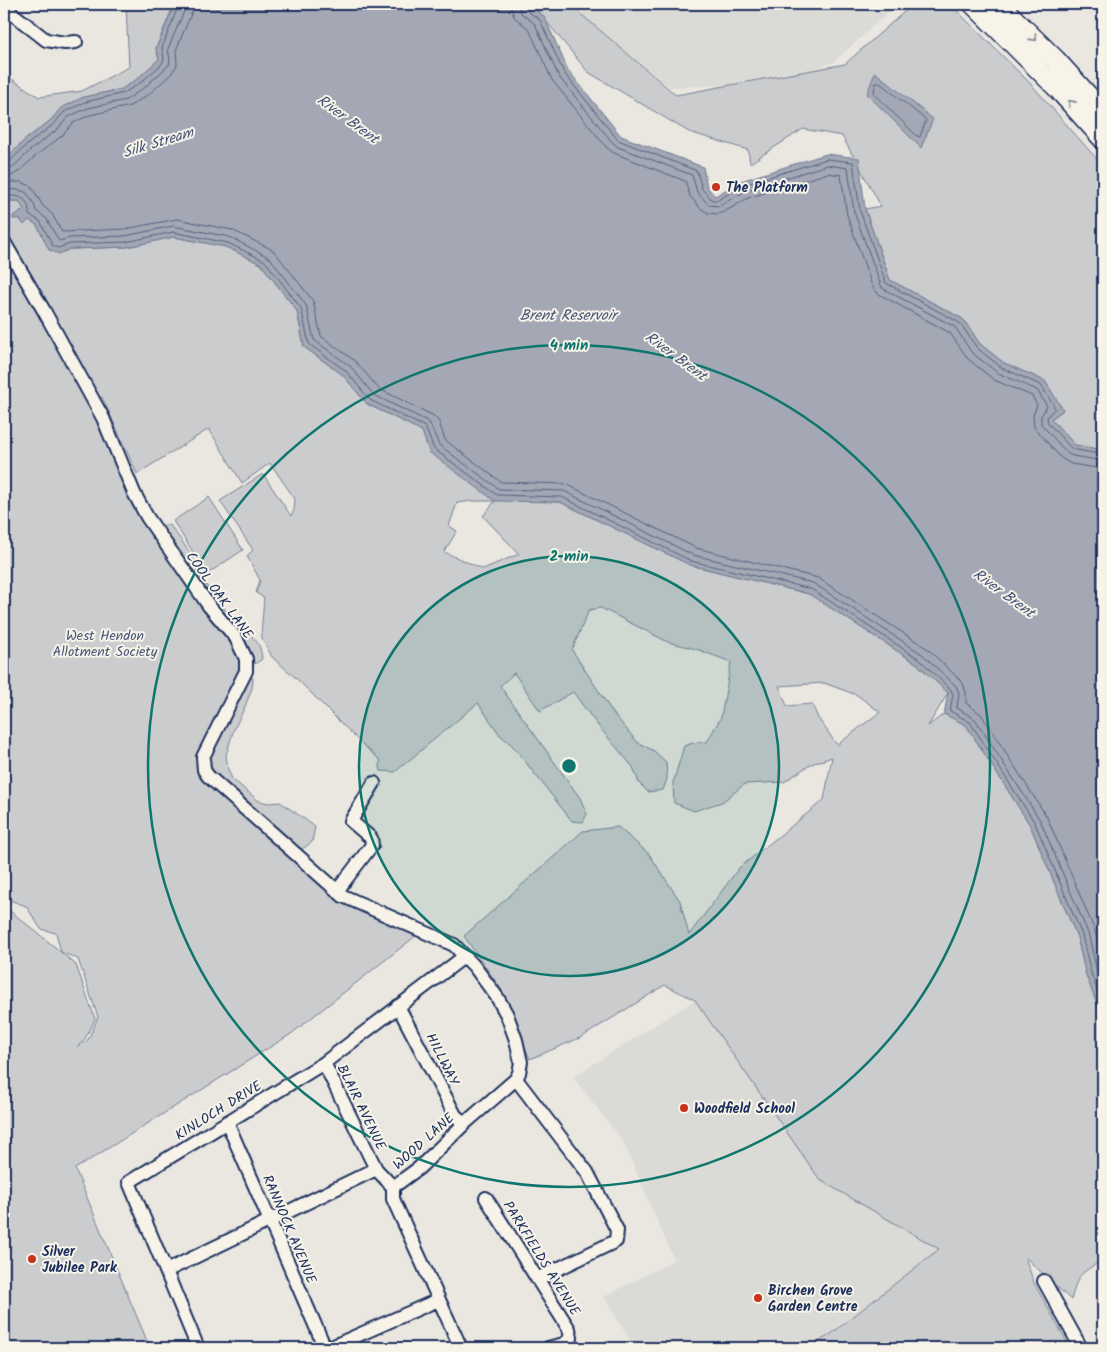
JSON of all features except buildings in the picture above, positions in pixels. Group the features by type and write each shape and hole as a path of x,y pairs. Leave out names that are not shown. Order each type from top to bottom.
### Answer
{"highway":[{"path":"973,4 1039,69 1103,139"},
{"path":"999,4 1056,60 1103,112"}],"street":[{"path":"4,7 46,40 65,43 76,42"},
{"name":"COOL OAK LANE","path":"4,242 44,309 103,418 134,493 147,517 209,606 236,638 246,659 246,671 206,750 203,758 204,770 208,776 337,891 350,900 454,945 497,997 506,1015 520,1054 520,1068 516,1079"},
{"path":"337,891 372,845 371,838 351,821 374,783"},
{"name":"KINLOCH DRIVE","path":"198,1348 129,1182 324,1063 465,956"},
{"name":"HILLWAY","path":"398,1006 455,1115 464,1124"},
{"name":"BLAIR AVENUE","path":"324,1063 376,1169 393,1187"},
{"path":"516,1079 587,1172 617,1230 616,1240 537,1280"},
{"name":"WOOD LANE","path":"461,1348 393,1199 393,1187 419,1168 464,1124 516,1079"},
{"name":"RANNOCK AVENUE","path":"228,1122 325,1348"},
{"path":"166,1271 376,1169"},
{"name":"PARKFIELDS AVENUE","path":"486,1198 569,1329 571,1338 564,1344 548,1348"},
{"path":"1044,1281 1081,1348"},
{"path":"329,1348 438,1300"}],"shaded area":[{"path":"576,4 897,4 834,62 768,84 669,87 581,16"},
{"path":"695,1000 733,1054 953,1238 831,1334 809,1348 635,1348 604,1297 674,1260 621,1139 573,1077"}],"green space":[{"path":"123,4 174,4 156,48 159,59 136,80 122,89 84,97 61,108 51,120 26,139 4,160 4,74 39,97 82,91 129,67 126,6"},
{"path":"532,4 569,4 676,95 845,64 913,4 950,4 1030,83 1103,166 1103,450 1075,445 1051,419 1063,410 1045,381 1004,363 980,344 963,319 890,280 865,209 881,206 842,136 803,129 750,163 748,150 689,132 588,72"},
{"name":"West Hendon Allotment Society","path":"4,201 19,201 25,210 13,216 33,222 49,250 127,247 174,237 226,247 261,264 297,311 304,347 343,375 367,404 422,431 428,449 495,500 560,502 690,565 809,594 916,663 948,693 928,726 944,714 966,725 1030,825 1077,937 1086,975 1103,1020 1103,1260 1084,1272 1078,1279 1071,1300 1025,1257 1034,1283 1067,1342 1057,1348 809,1348 831,1334 939,1249 820,1180 695,1000 665,985 582,1037 530,1059 501,989 464,936 583,831 618,827 649,854 680,901 689,935 739,868 824,800 832,757 811,764 784,782 745,784 722,802 694,811 674,803 673,783 684,746 707,742 721,717 731,662 696,649 668,642 601,608 589,610 572,650 613,713 637,742 654,751 666,762 667,779 663,790 648,792 639,783 633,767 595,722 573,692 540,711 514,673 500,686 580,798 587,814 583,822 572,821 512,745 500,735 478,703 395,772 381,771 379,764 381,761 272,657 261,636 264,598 256,593 260,580 247,556 253,550 220,501 263,474 291,516 294,510 295,499 270,463 242,483 209,429 137,474 102,397 88,404 96,414 137,512 202,607 234,646 242,665 199,749 197,762 201,775 369,912 367,914 371,916 372,914 417,935 291,1034 75,1169 150,1348 4,1348 4,906 61,952 56,933 41,929 26,906 4,898","holes":["495,501 483,516 519,554 483,569 444,552 457,531 449,526 457,503","824,683 857,695 880,712 837,745 818,718 812,704 787,706 779,686","61,952 78,959 98,1017 88,1040 77,1047 85,1039 95,1019 76,965"]},
{"path":"209,497 243,550 207,574 173,521"},
{"path":"161,525 170,525 200,567 199,576 232,618 226,620 165,535"},
{"path":"241,625 255,639 261,652 262,659 255,664 238,627"},
{"path":"245,678 253,678 252,688 234,729 226,755 228,769 232,779 259,801 269,803 280,802 315,827 312,842 301,850 213,775 207,767 209,749"}],"water":[{"name":"Brent Reservoir","path":"175,4 526,4 544,16 568,70 621,136 703,167 707,187 715,196 741,181 826,154 859,158 865,209 890,280 963,319 980,344 1004,363 1045,381 1063,410 1051,419 1075,445 1103,450 1103,1020 1086,975 1077,937 1030,825 966,725 944,714 948,693 916,663 809,594 690,565 560,502 495,501 429,452 422,431 367,404 343,375 304,347 297,311 261,264 226,247 174,237 127,247 70,249 59,254 49,250 37,225 29,220 24,225 20,219 13,219 13,216 24,210 19,201 4,201 4,160 26,139 51,120 61,108 84,97 122,89 137,79 159,59 156,49"},
{"path":"875,72 933,119 921,148 867,94"}],"place":[{"name":"The Platform","path":"716,187"},
{"name":"Woodfield School","path":"684,1108"},
{"name":"Silver Jubilee Park","path":"32,1259"},
{"name":"Birchen Grove Garden Centre","path":"758,1298"}],"water label":[{"name":"River Brent","path":"348,119"},
{"name":"Silk Stream","path":"158,142"},
{"name":"River Brent","path":"676,356"},
{"name":"River Brent","path":"1004,593"}]}
